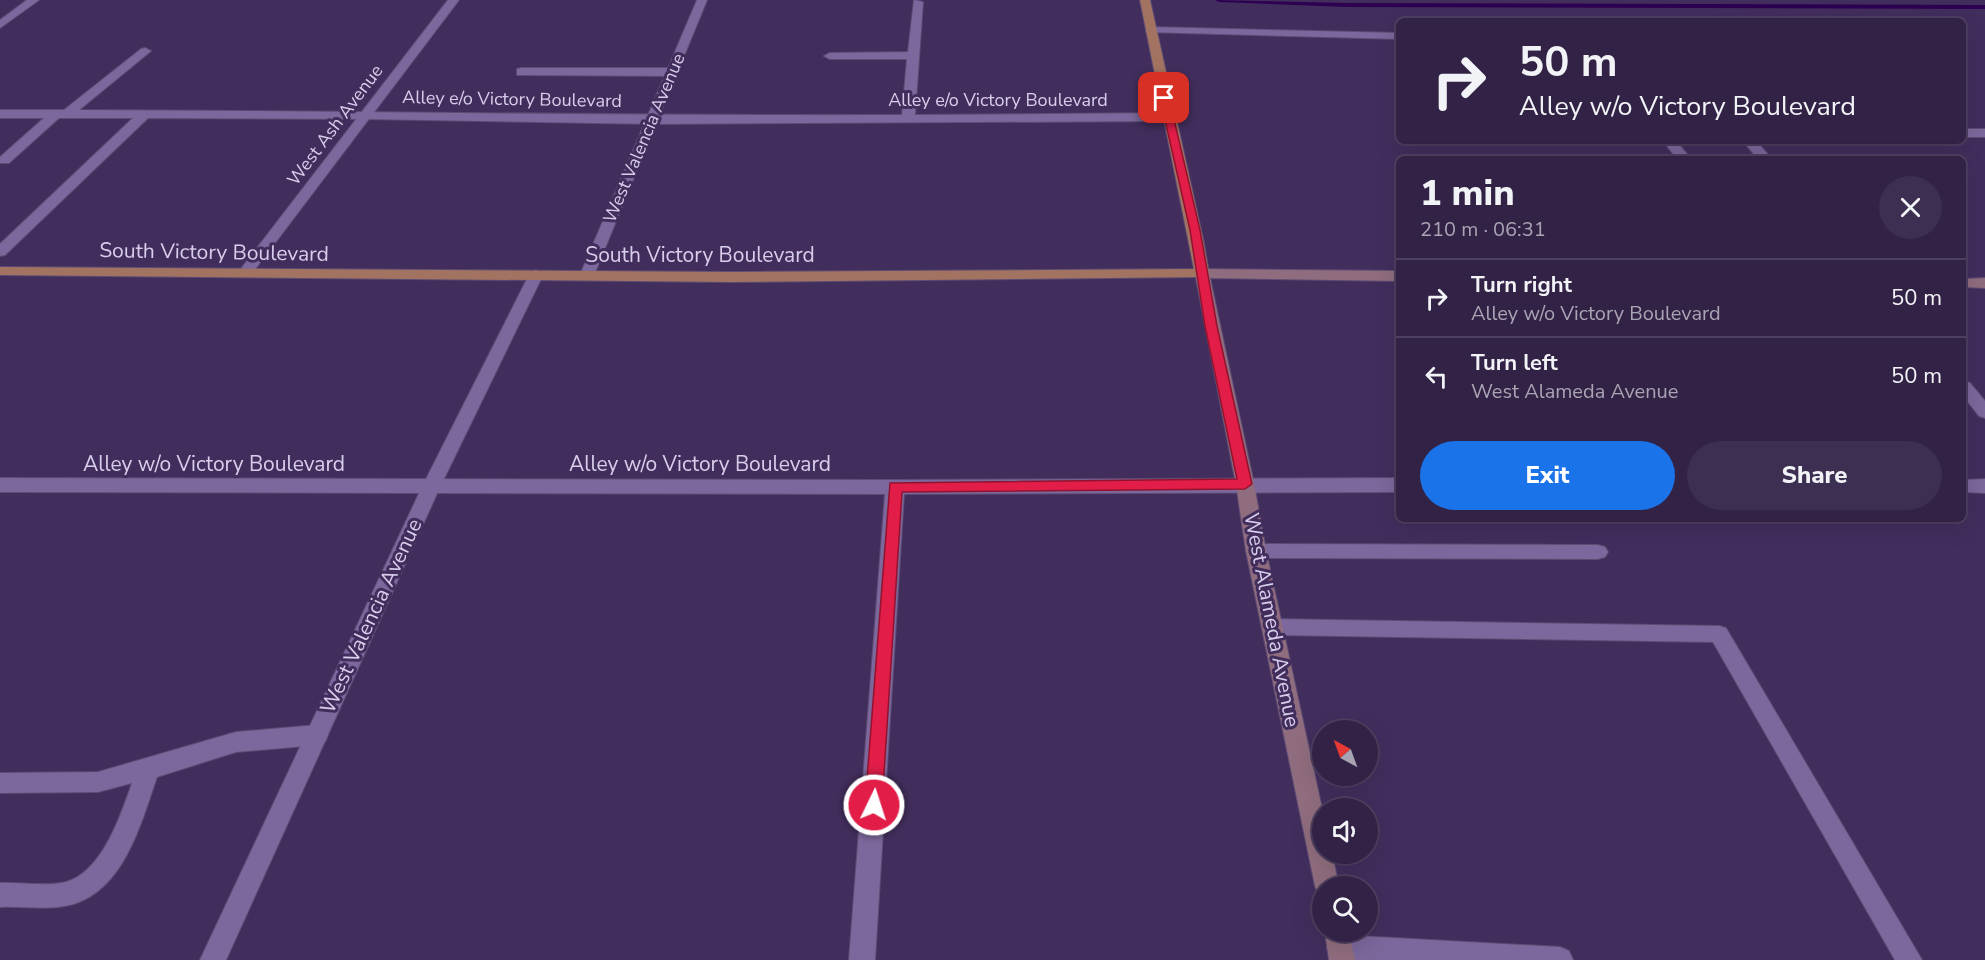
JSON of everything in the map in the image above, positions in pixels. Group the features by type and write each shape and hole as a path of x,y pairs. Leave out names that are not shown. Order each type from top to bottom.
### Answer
{"main road":[{"name":"West Alameda Avenue","path":"1145,0 1168,117 1195,230 1211,326 1245,484 1256,551 1325,876"},
{"name":"South Victory Boulevard","path":"0,271 730,277 1202,273 1396,276"},
{"path":"1966,283 1985,283"}],"street":[{"path":"0,25 34,0"},
{"name":"West Ash Avenue","path":"244,273 454,0"},
{"name":"West Valencia Avenue","path":"587,275 702,0"},
{"path":"908,118 918,2"},
{"path":"1150,26 1396,36"},
{"path":"3,160 145,51"},
{"path":"830,56 913,55"},
{"path":"521,72 672,72"},
{"name":"Alley e/o Victory Boulevard","path":"0,114 365,115 652,120 1168,117"},
{"path":"0,252 144,114"},
{"path":"1966,133 1985,133"},
{"path":"1672,144 1682,156"},
{"path":"1752,144 1762,156"},
{"name":"West Valencia Avenue","path":"213,960 431,487 536,275"},
{"path":"1966,389 1985,412"},
{"name":"Alley w/o Victory Boulevard","path":"0,485 895,487 1396,485"},
{"path":"1966,486 1985,486"},
{"path":"862,960 895,487"},
{"path":"1256,551 1598,552"},
{"path":"1273,627 1719,634 1909,960"},
{"path":"0,783 98,782 149,770 236,742 317,735"},
{"path":"0,895 69,893 95,878 114,855 149,770"},
{"path":"1340,946 1560,960"}],"waterway":[{"path":"1219,0 1346,5 1985,7"}],"route":[{"path":"874,805 895,487 1245,484 1211,326 1195,230 1164,98"}]}
